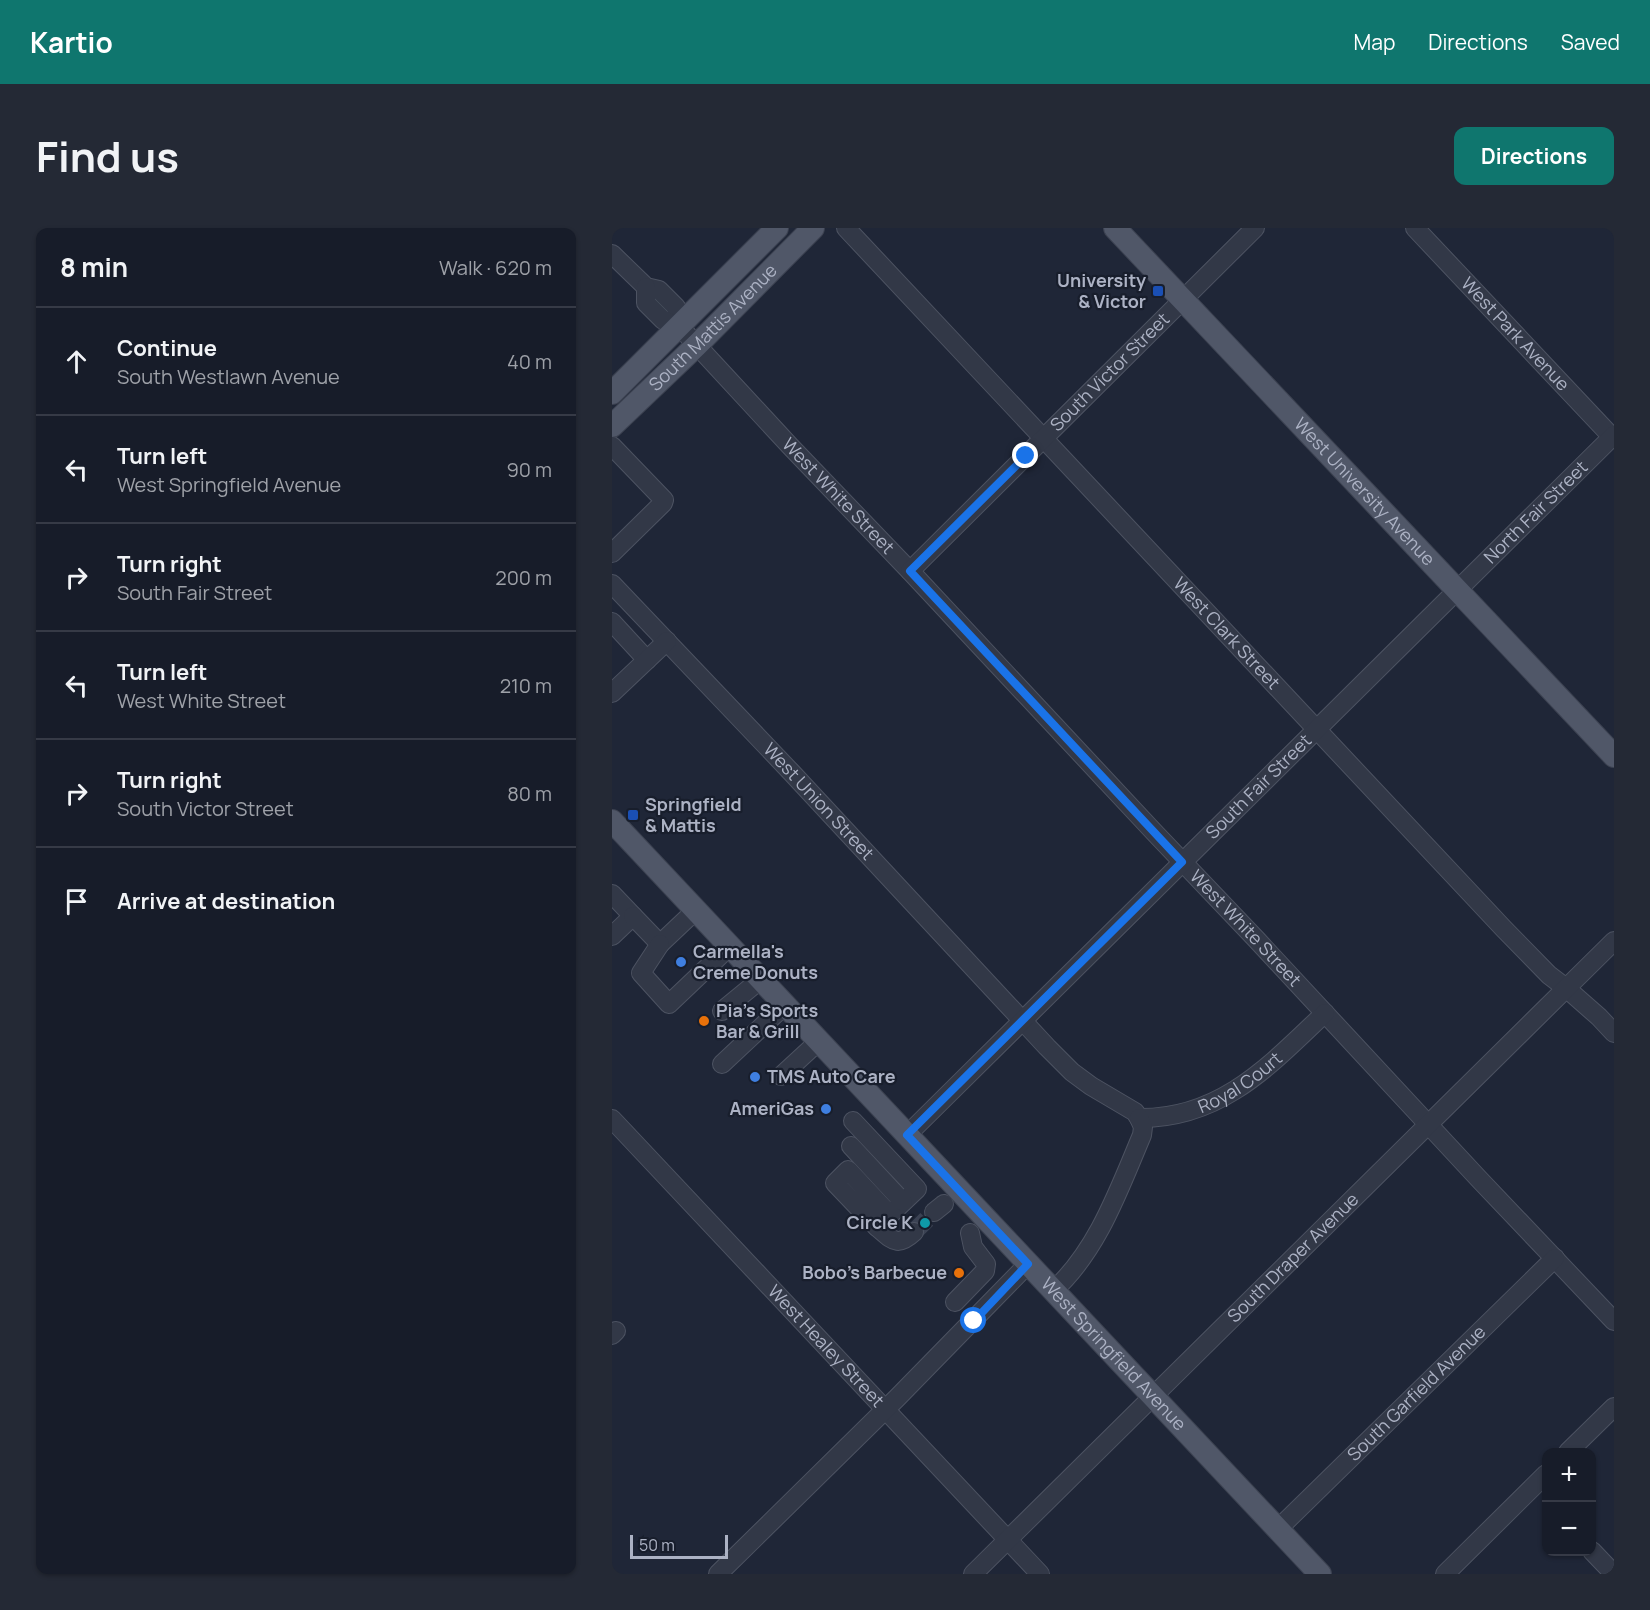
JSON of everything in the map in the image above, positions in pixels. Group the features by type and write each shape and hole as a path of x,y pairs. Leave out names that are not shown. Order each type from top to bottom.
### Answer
{"main road":[{"name":"South Mattis Avenue","path":"612,393 777,228"},
{"name":"South Mattis Avenue","path":"612,426 697,345 813,228"},
{"name":"West University Avenue","path":"1115,228 1614,756"},
{"name":"West Springfield Avenue","path":"615,830 696,910 1320,1574"}],"street":[{"name":"West Clark Street","path":"846,228 1511,937 1549,975 1614,1033"},
{"name":"South Victor Street","path":"910,571 1255,228"},
{"name":"West Park Avenue","path":"1415,228 1613,437"},
{"name":"West White Street","path":"612,254 646,287 646,303 663,320 680,326 790,446 1614,1320"},
{"name":"North Fair Street","path":"1458,591 1613,437"},
{"path":"612,446 664,500 612,553"},
{"name":"West Union Street","path":"612,584 792,773 1022,1021"},
{"name":"South Fair Street","path":"907,1135 1458,591"},
{"path":"612,622 647,660"},
{"path":"612,693 666,641"},
{"path":"612,894 660,944"},
{"path":"696,910 660,944 641,973 669,1004 730,946"},
{"path":"612,936 633,916"},
{"name":"South Draper Avenue","path":"973,1574 1614,941"},
{"path":"722,1011 761,979"},
{"path":"722,1064 785,1005"},
{"name":"Royal Court","path":"1139,1118 1188,1112 1230,1094 1266,1067 1325,1013"},
{"path":"1022,1021 1072,1072 1135,1112 1143,1127 1142,1135 1111,1208 1097,1234 1076,1267 1053,1291"},
{"path":"781,1076 819,1041"},
{"name":"West Healey Street","path":"612,1119 1040,1574"},
{"path":"854,1121 917,1189 884,1221 891,1238 899,1241 906,1239 914,1232"},
{"path":"851,1146 903,1202"},
{"path":"955,1302 985,1271 986,1264 973,1247 970,1233"},
{"name":"South Garfield Avenue","path":"1278,1529 1555,1258"},
{"path":"718,1574 885,1410 1028,1264"},
{"path":"1572,1448 1614,1407"},
{"path":"1445,1574 1542,1478"},
{"path":"1596,1555 1614,1574"}],"tunnel":[{"path":"914,1232 934,1212"}],"place":[{"name":"University & Victor","path":"1158,291"},
{"name":"Springfield & Mattis","path":"633,815"},
{"name":"Carmella's Creme Donuts","path":"681,962"},
{"name":"Pia's Sports Bar & Grill","path":"704,1021"},
{"name":"TMS Auto Care","path":"755,1077"},
{"name":"AmeriGas","path":"826,1109"},
{"name":"Circle K","path":"925,1223"},
{"name":"Bobo's Barbecue","path":"959,1273"}],"route":[{"path":"974,1321 1028,1264 907,1135 1182,862 910,571 1026,456"}]}
